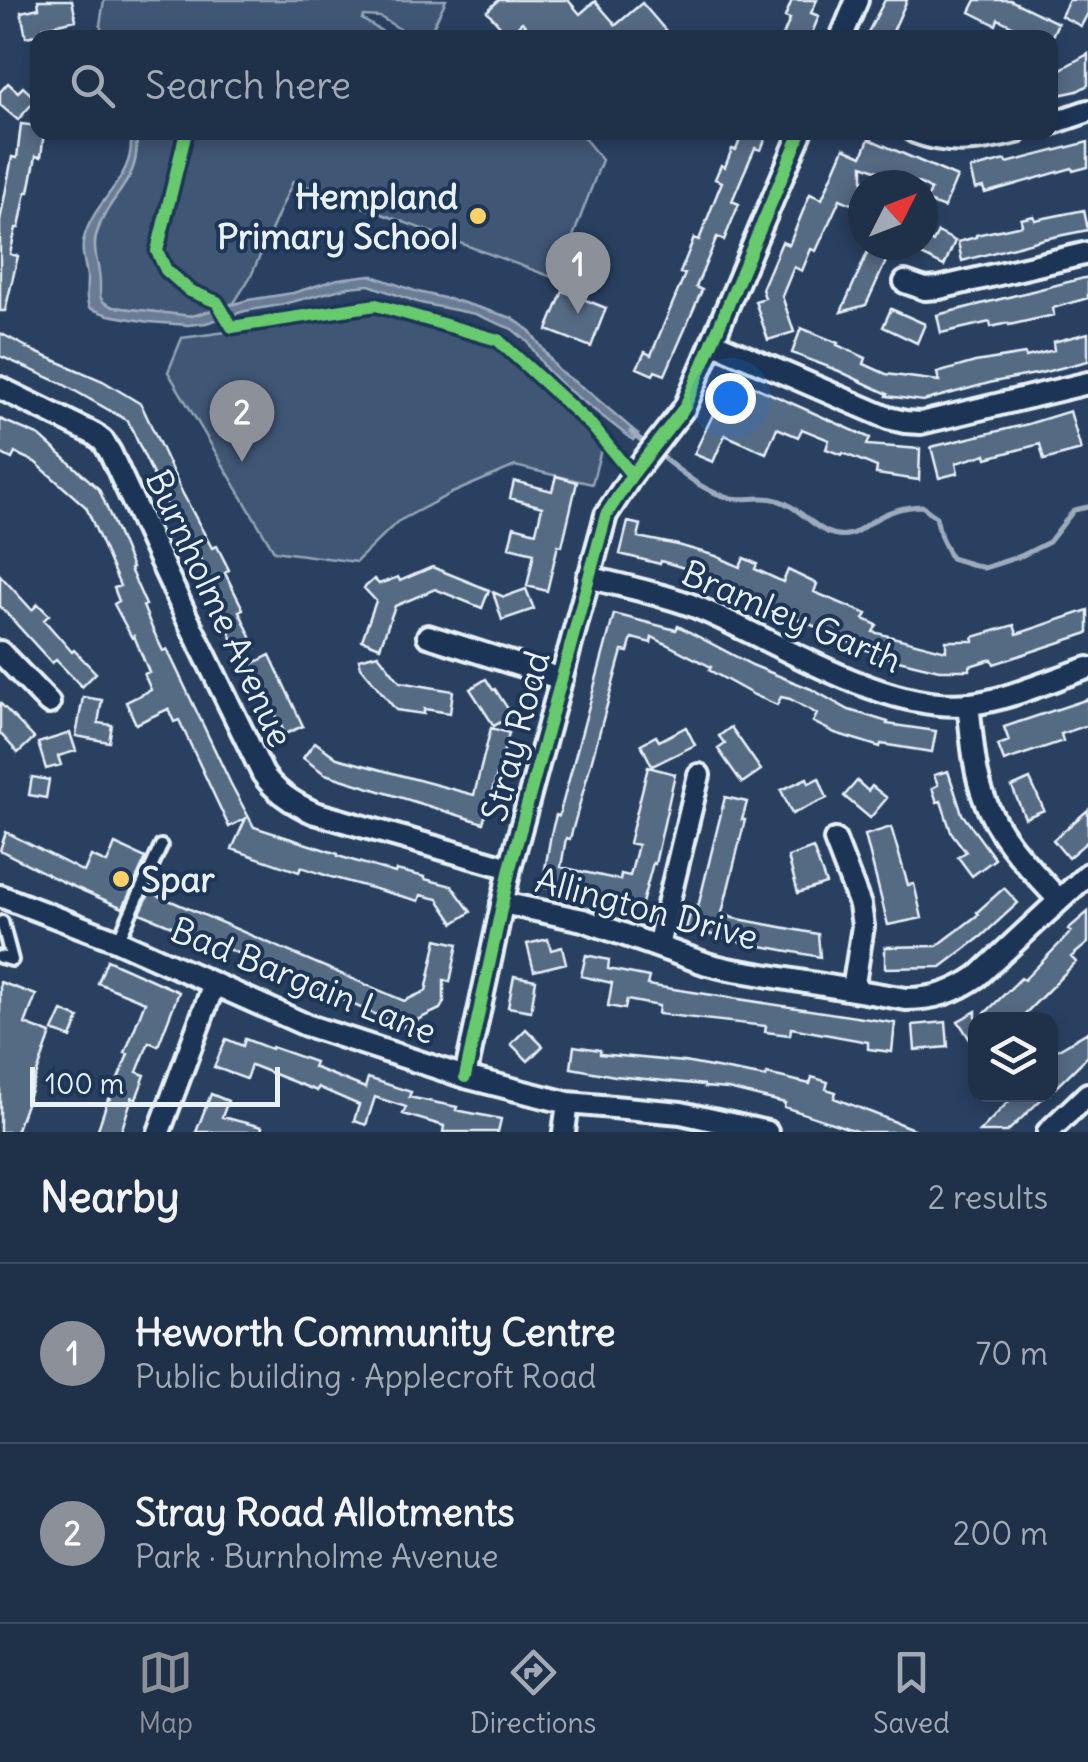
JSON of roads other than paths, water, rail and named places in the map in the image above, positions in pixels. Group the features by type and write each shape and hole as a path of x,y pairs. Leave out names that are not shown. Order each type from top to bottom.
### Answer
{"street":[{"path":"844,30 857,0"},
{"path":"1058,121 1088,111"},
{"name":"Stray Road","path":"465,1078 510,868 606,515 685,407 798,140"},
{"path":"941,140 976,140"},
{"path":"905,282 926,289 939,288 1088,254"},
{"path":"712,342 888,418 906,422 940,419 1088,383"},
{"name":"Burnholme Avenue","path":"0,388 103,441 271,786 315,813 510,868"},
{"name":"Bramley Garth","path":"588,577 688,604 854,680 918,701 968,704 992,700 1088,668"},
{"path":"428,636 562,679"},
{"path":"0,652 49,703"},
{"path":"968,704 978,780 993,819 1007,841 1059,900"},
{"path":"658,946 700,775"},
{"path":"833,833 860,905 863,926 854,990"},
{"name":"Allington Drive","path":"502,903 583,920 728,968 928,999 964,986 978,976 1088,874"},
{"name":"Bad Bargain Lane","path":"7,899 118,941 306,1024 465,1078 568,1104 681,1113 767,1132"},
{"path":"159,1132 214,984"},
{"path":"1048,1132 1088,1094"},
{"path":"564,1132 568,1104"}],"lane":[{"path":"118,941 161,846"},
{"path":"0,957 12,960 1,923 7,919 7,899"}],"waterway":[{"path":"631,432 650,447"},
{"path":"658,454 711,491 736,499 777,500 822,529 841,535 854,533 889,512 922,506 936,517 951,558 984,568 1049,542 1074,510 1088,507"}],"place":[{"name":"Hempland Primary School","path":"478,216"},
{"name":"Heworth Community Centre","path":"578,314"},
{"name":"Stray Road Allotments","path":"242,462"},
{"name":"Spar","path":"121,879"}]}
